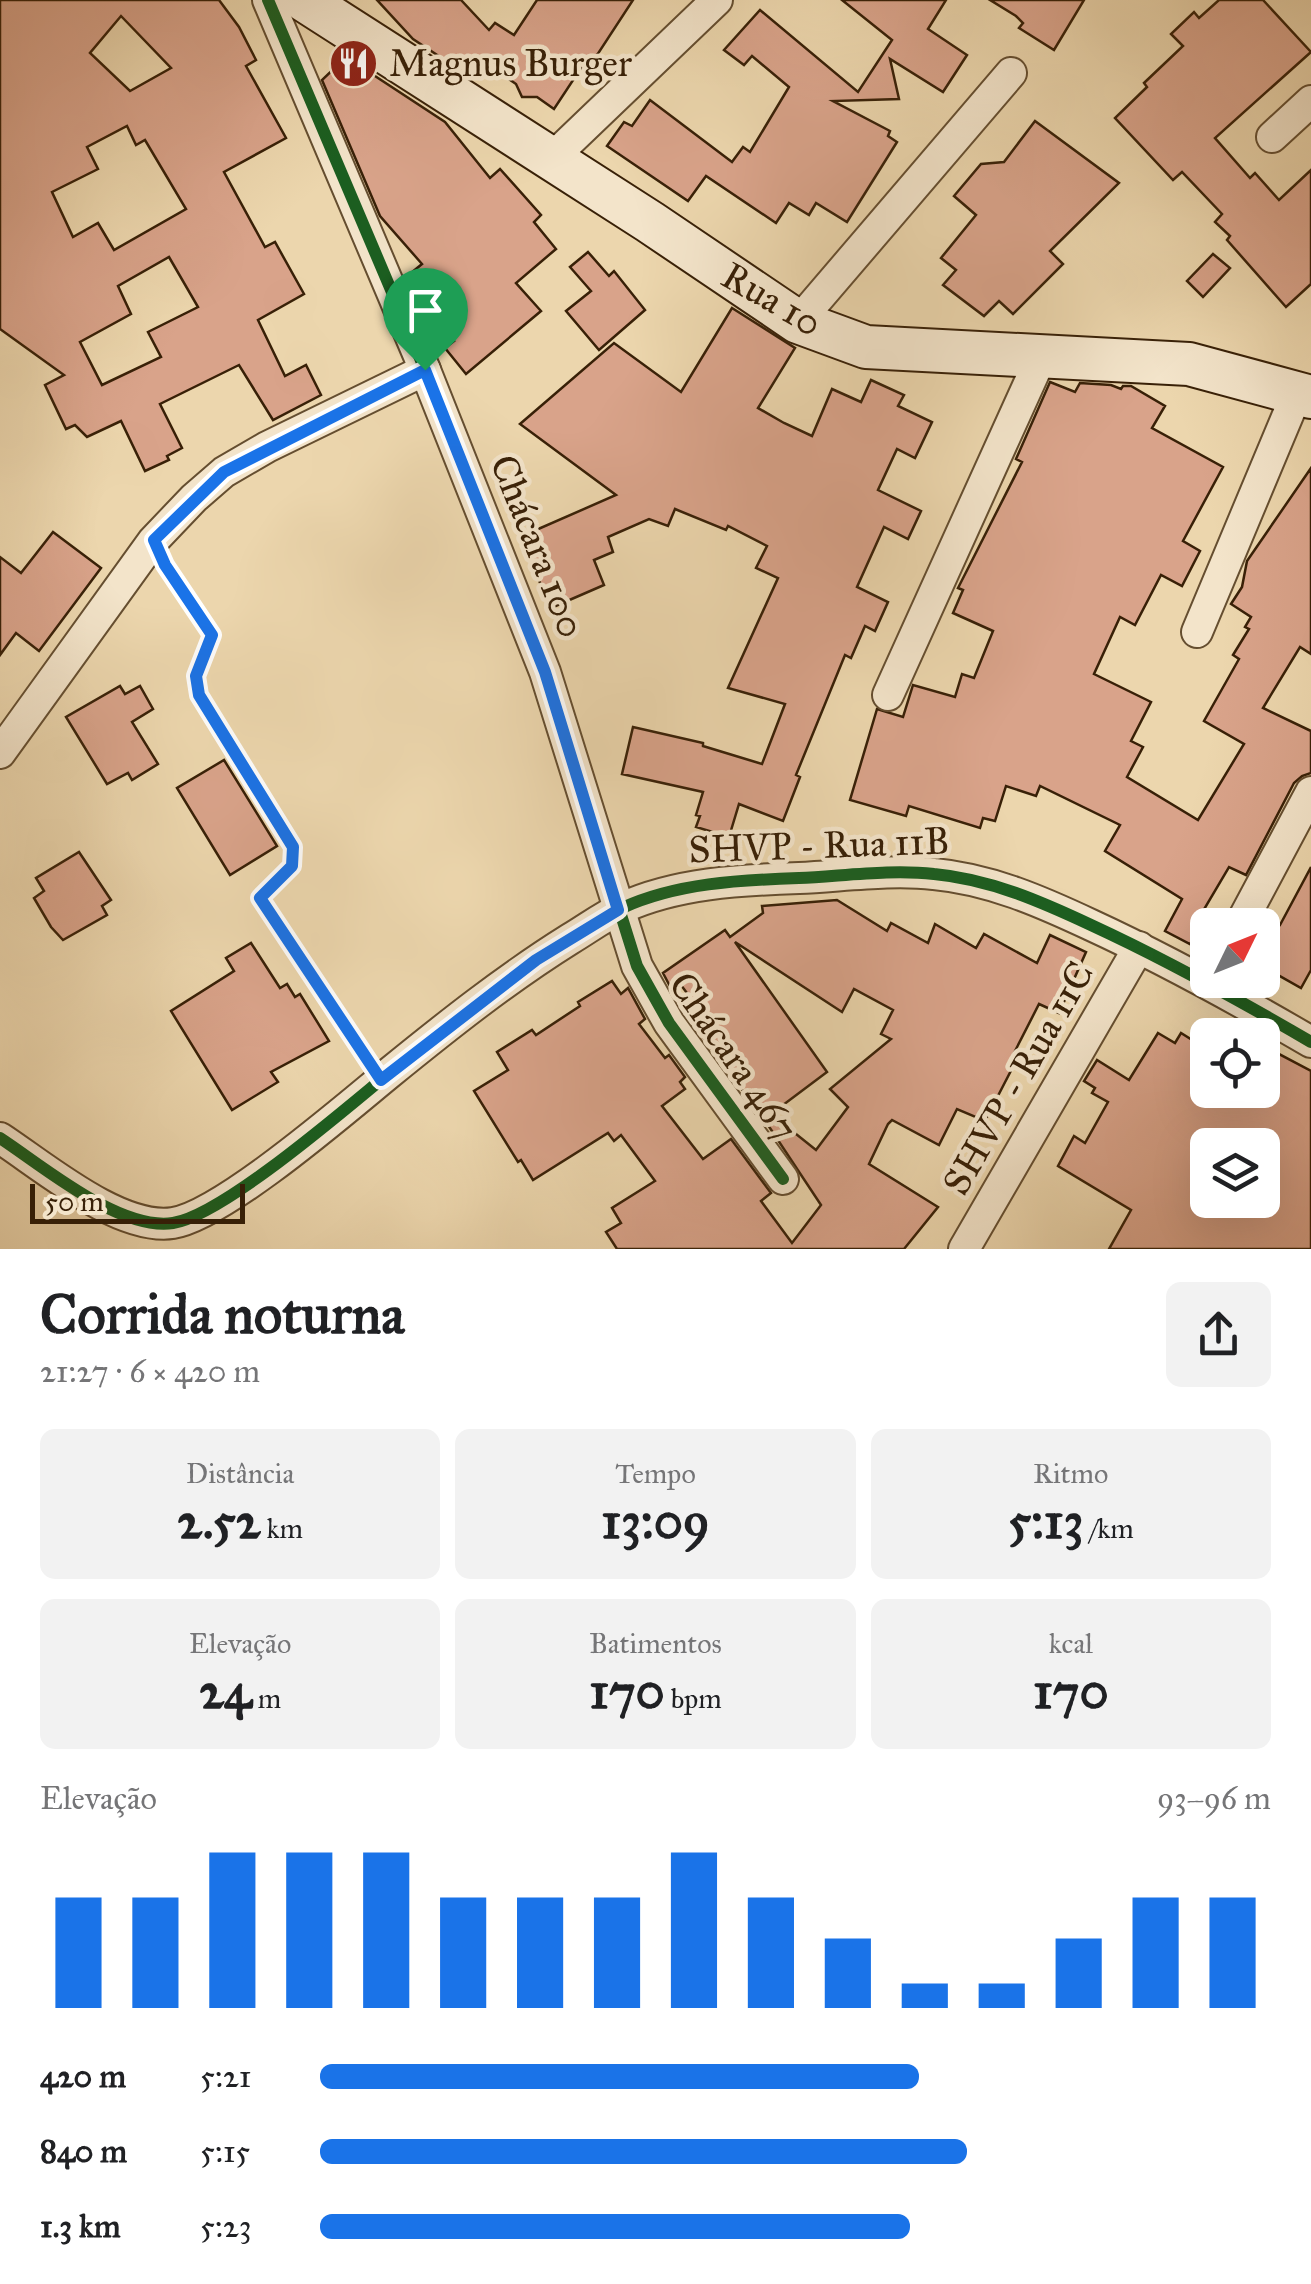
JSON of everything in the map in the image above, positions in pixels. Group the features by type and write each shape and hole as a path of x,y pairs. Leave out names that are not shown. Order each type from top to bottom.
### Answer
{"street":[{"name":"Chácara 100","path":"268,0 425,370 545,672 618,910"},
{"name":"Rua 10","path":"304,0 552,158 798,322 866,347 1190,364 1304,394"},
{"path":"552,158 717,0"},
{"path":"798,322 1011,73"},
{"path":"1272,137 1311,101"},
{"path":"888,695 1042,355"},
{"path":"0,752 154,540 224,472 425,370"},
{"path":"1197,632 1304,394"},
{"path":"1249,908 1311,792"},
{"name":"SHVP - Rua 11B","path":"0,1138 102,1204 143,1222 171,1223 202,1214 536,960 618,910 664,891 774,878 932,873 983,882 1054,908 1190,971"},
{"name":"Chácara 467","path":"618,910 637,966 669,1023 783,1179"},
{"name":"SHVP - Rua 11C","path":"964,1249 1140,947"},
{"name":"SHVP - Rua 11B","path":"1238,998 1311,1042"}],"path":[{"path":"154,540 165,565 212,635 196,676 199,695 293,847 292,866 260,898 381,1080"}],"building":[{"path":"0,0 219,0 256,60 246,66 286,138 224,172 265,247 275,242 304,294 258,320 285,376 306,365 321,395 273,420 239,365 160,404 182,448 167,456 169,460 145,471 121,421 87,437 75,425 66,429 45,385 64,375 0,329","holes":["121,16 171,68 130,91 90,53","127,126 136,145 145,140 186,209 114,250 98,223 73,237 52,192 98,169 87,147","169,257 198,307 148,332 161,357 102,385 80,342 131,314 118,286"]},
{"path":"377,0 461,0 489,30 495,23 514,35 537,0 633,0 586,72 581,68 554,109 537,97 522,97 516,84 496,70 469,76 413,39"},
{"path":"842,0 946,0 928,29 967,55 943,92 890,59 899,99 833,101 890,131 888,136 897,142 847,222 816,203 809,215 789,203 776,223 706,176 688,201 607,146 624,122 632,126 650,100 732,162 743,147 750,152 789,87 752,56 744,65 724,50 760,10 858,92 892,40"},
{"path":"990,0 1084,0 1054,50 1019,28 1023,23 1016,16"},
{"path":"1219,0 1263,0 1311,52 1215,138 1250,178 1255,173 1279,200 1311,170 1311,284 1286,307 1227,240 1230,236 1215,222 1222,214 1182,172 1173,180 1115,118 1183,46 1171,34 1194,12 1199,18"},
{"path":"346,57 445,122 490,178 500,169 541,215 534,222 556,249 516,283 541,311 466,374 445,348 454,341 414,282 411,273 422,264 380,216 322,80"},
{"path":"1035,121 1119,183 1050,251 1063,264 1013,314 999,301 984,316 943,285 956,270 941,258 976,215 954,196 981,164 1004,162"},
{"path":"588,252 609,276 614,271 645,310 599,350 566,311 591,291 570,267"},
{"path":"1213,254 1230,268 1203,297 1187,281"},
{"path":"732,308 795,348 758,408 784,423 812,436 832,389 861,402 871,380 904,395 898,406 932,422 915,458 897,449 878,490 921,511 908,539 884,527 857,587 888,602 875,631 865,626 851,658 845,655 796,775 800,777 783,821 739,804 729,837 696,827 703,792 622,774 633,727 703,743 762,764 785,704 728,688 778,578 756,568 767,546 728,526 726,530 675,509 668,526 649,519 608,537 613,552 594,560 604,585 551,608 520,537 616,495 520,424 614,343 681,392"},
{"path":"1050,382 1075,392 1080,383 1121,389 1131,386 1165,406 1152,428 1223,467 1183,541 1200,551 1182,586 1161,575 1135,625 1120,617 1094,674 1151,702 1131,741 1143,747 1127,777 1198,820 1244,744 1204,721 1239,659 1233,655 1249,629 1245,627 1251,617 1231,604 1242,587 1247,561 1311,468 1311,654 1300,647 1263,708 1311,731 1311,773 1294,783 1246,875 1229,867 1205,908 1190,908 1190,944 1165,931 1182,899 1105,851 1120,825 1040,786 1036,796 1006,786 995,821 983,818 980,828 909,806 906,816 850,800 877,709 903,717 913,685 955,697 962,674 974,678 993,631 953,613 963,590 958,588 1022,462 1016,459"},
{"path":"53,532 101,568 39,651 16,633 0,655 0,557 21,573"},
{"path":"120,686 125,694 140,686 153,709 132,722 158,764 132,780 128,773 107,784 66,717"},
{"path":"224,760 277,846 230,875 177,788"},
{"path":"79,852 111,900 102,906 107,915 63,940 34,898 44,891 36,878"},
{"path":"1311,867 1311,970 1301,988 1280,976 1280,925"},
{"path":"837,900 887,931 891,923 928,943 935,924 976,948 984,934 1037,963 1050,935 1086,952 1059,1013 1039,1004 1013,1055 1018,1057 985,1121 957,1109 939,1145 892,1120 888,1124 869,1164 938,1207 904,1249 617,1249 606,1232 621,1223 612,1208 655,1181 621,1135 614,1141 608,1133 533,1180 474,1091 508,1070 497,1052 532,1030 536,1035 612,981 621,994 628,988 645,1019 639,1024 685,1077 680,1082 685,1089 662,1106 703,1159 731,1139 771,1193 761,1201 792,1243 821,1205 762,1116 699,1032 710,1024 681,985 673,992 663,973 725,930 730,937 763,913 762,906","holes":["735,942 842,1012 854,989 893,1010 881,1034 891,1039 830,1089 848,1107 816,1150 771,1114 827,1072"]},
{"path":"251,943 280,988 287,984 295,997 300,994 329,1041 271,1072 278,1082 232,1110 171,1011 234,971 226,958"},
{"path":"1158,1033 1175,1043 1181,1033 1190,1039 1190,1108 1280,1108 1280,1055 1311,1071 1311,1249 1109,1249 1131,1210 1058,1166 1074,1136 1085,1143 1108,1102 1092,1093 1095,1088 1084,1081 1097,1060 1129,1080"}],"cycle path":[{"path":"268,0 425,370 545,672 637,966 669,1023 783,1179"},
{"path":"0,1138 82,1194 129,1217 173,1223 195,1216 283,1159 477,1004 602,919 664,893 754,880 918,873 995,886 1054,908 1147,952 1311,1042"}],"place":[{"name":"Magnus Burger","path":"354,63"}],"route":[{"path":"425,370 545,672 618,910 536,960 381,1080 260,898 292,866 293,847 199,695 196,676 212,635 165,565 154,540 224,472 425,370"}]}
